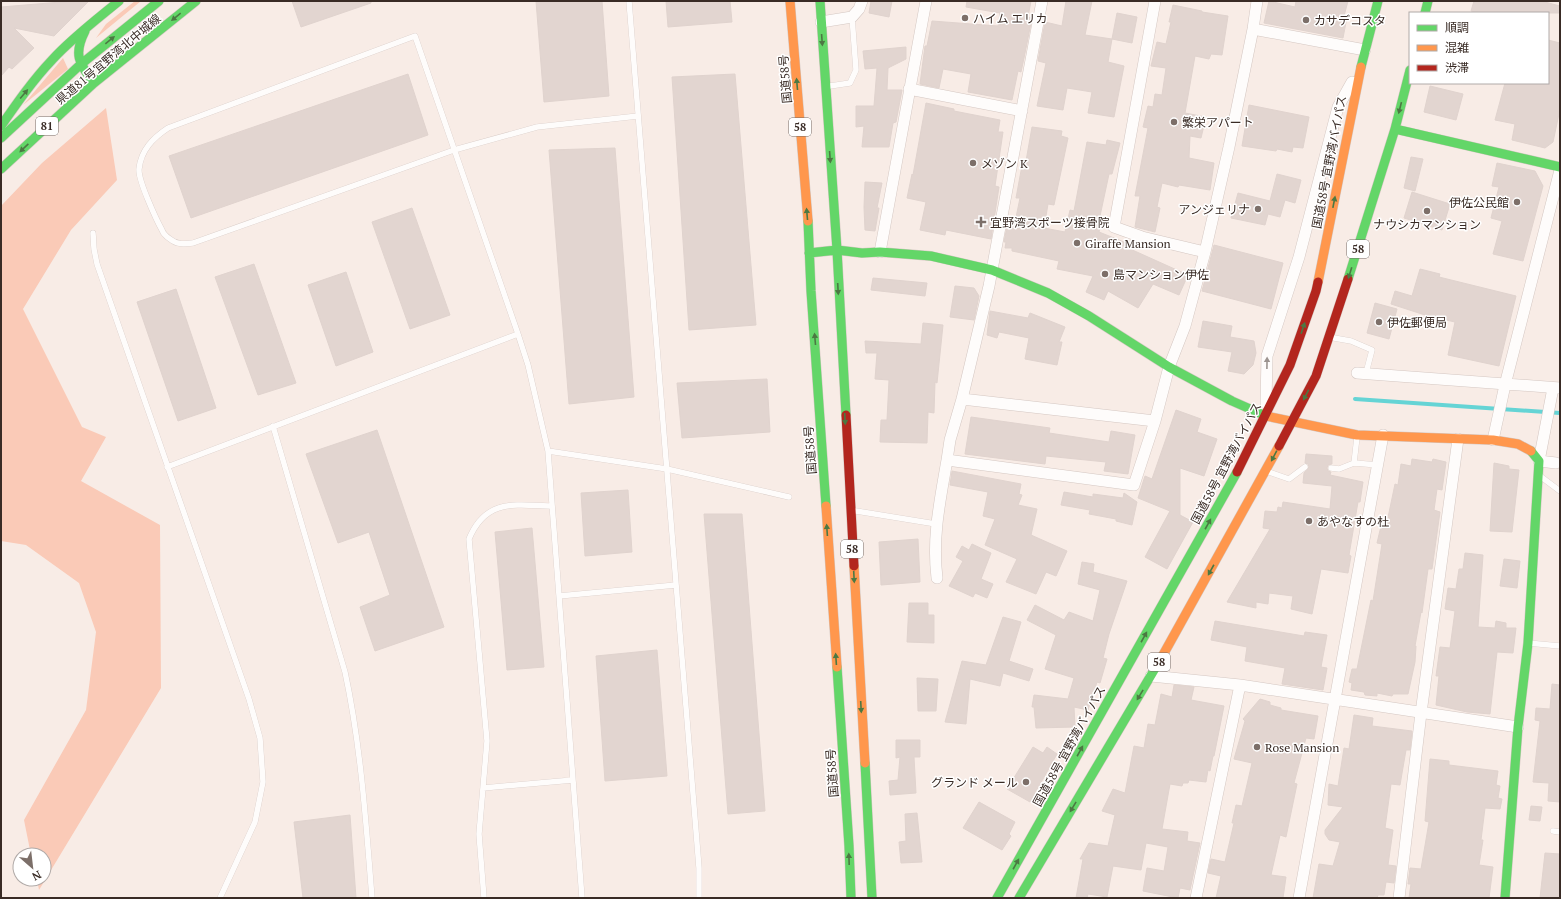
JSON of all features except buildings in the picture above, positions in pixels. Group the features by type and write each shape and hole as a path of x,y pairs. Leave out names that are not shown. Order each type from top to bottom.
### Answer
{"main road":[{"path":"1,126 18,102 59,53 87,26 119,1"},
{"name":"県道81号宜野湾北中城線","path":"1,138 80,65 159,1"},
{"name":"県道81号宜野湾北中城線","path":"1,170 94,83 196,1"},
{"name":"国道58号","path":"790,1 809,252 849,846 851,898"},
{"name":"58","path":"820,1 837,250 872,898"},
{"name":"国道58号 宜野湾バイパス","path":"997,898 1242,463 1290,365 1316,291 1361,67 1378,1"},
{"path":"1425,12 1428,1"},
{"path":"87,26 78,44 78,57 80,65 94,83"},
{"name":"58","path":"1019,898 1151,676 1266,471 1316,376 1330,337 1395,128 1409,74"},
{"path":"1395,128 1560,167"},
{"path":"809,252 837,250 862,253 880,252 931,256 992,270 1023,282 1082,312 1169,367 1266,416 1357,434 1493,440 1518,444 1532,451 1539,461 1528,643 1518,727 1505,898"}],"street":[{"path":"821,22 852,17 859,9 862,1"},
{"path":"880,252 926,1"},
{"path":"937,578 934,556 936,524 950,440 962,399 989,286 1042,1"},
{"path":"1155,1 1114,227 1142,237 1205,252"},
{"path":"947,460 1134,485 1155,421 1169,367 1185,326 1205,252 1229,147 1253,29 1257,1"},
{"path":"1253,29 1365,50"},
{"path":"1266,416 1267,356 1298,257 1338,107 1361,67"},
{"path":"909,89 1022,111"},
{"path":"1493,440 1505,385 1560,170"},
{"path":"1362,373 1556,388 1550,406 1539,461 1558,463"},
{"path":"962,399 1155,421"},
{"path":"1299,898 1384,435"},
{"path":"1399,898 1421,713 1458,439"},
{"path":"1151,676 1240,685 1335,698 1421,713 1518,727"},
{"path":"1196,898 1240,685"}],"lane":[{"path":"629,1 699,868 700,898"},
{"path":"826,87 850,83 856,70 852,17"},
{"path":"582,898 548,452 528,365 518,334 454,150 415,36 168,128 157,135 148,144 142,155 139,170 141,181 162,232 170,240 180,244 194,243 454,150 538,127 638,116"},
{"path":"93,233 94,249 98,264 167,467 249,700 260,738 262,782 255,822 220,898"},
{"path":"167,467 518,334"},
{"path":"1330,337 1351,341 1372,350 1362,373"},
{"path":"273,426 345,672 354,714 372,898"},
{"path":"1354,463 1357,434"},
{"path":"548,452 667,469 789,497"},
{"path":"1331,468 1340,469 1354,463 1378,465"},
{"path":"1266,471 1289,479 1305,467"},
{"path":"1538,475 1560,491"},
{"path":"484,898 479,834 487,741 469,539 480,518 489,511 514,505 552,506"},
{"path":"850,510 936,524"},
{"path":"559,596 676,585"},
{"path":"1528,643 1560,646"},
{"path":"483,788 573,780"},
{"path":"1553,831 1560,832"}],"shaded area":[{"path":"135,1 141,1 96,38 106,24"},
{"path":"63,58 68,69 23,105"},
{"path":"106,108 117,180 71,230 23,309 82,427 106,437 81,481 160,525 161,688 52,868 52,847 29,847 24,820 86,710 96,632 79,583 26,545 1,541 1,206 42,163"}],"waterway":[{"path":"1355,399 1560,413"}],"traffic: fast":[{"path":"1,126 19,100 52,60 76,37 119,1"},
{"path":"1,138 80,65 159,1"},
{"path":"1,169 94,83 196,1"},
{"path":"820,1 837,250 846,415"},
{"path":"1361,67 1378,1"},
{"path":"1425,12 1428,1"},
{"path":"85,31 79,46 79,58 81,64 94,83"},
{"path":"1348,279 1395,129 1409,74"},
{"path":"1395,129 1560,167"},
{"path":"808,221 811,291 826,506"},
{"path":"809,253 837,250 862,253 880,252 931,256 992,270 1048,293 1089,316 1169,367 1232,401 1266,416"},
{"path":"1505,898 1518,727 1528,643 1539,461 1531,451"},
{"path":"997,898 1237,472"},
{"path":"1019,898 1163,655"},
{"path":"837,667 851,898"},
{"path":"865,763 872,898"}],"traffic: slow":[{"path":"790,1 808,221"},
{"path":"1318,282 1361,67"},
{"path":"1266,416 1357,435 1493,440 1518,444 1531,451"},
{"path":"1163,655 1279,446"},
{"path":"826,506 837,667"},
{"path":"854,566 865,763"}],"traffic: jam":[{"path":"1279,446 1316,376 1348,279"},
{"path":"1237,472 1290,365 1318,282"},
{"path":"846,415 854,566"}],"place":[{"name":"ハイム エリカ","path":"965,18"},
{"name":"カサデコスタ","path":"1306,20"},
{"name":"繁栄アパート","path":"1174,122"},
{"name":"メゾン K","path":"973,163"},
{"name":"伊佐公民館","path":"1517,202"},
{"name":"アンジェリナ","path":"1258,209"},
{"name":"ナウシカマンション","path":"1427,211"},
{"name":"宜野湾スポーツ接骨院","path":"981,222"},
{"name":"Giraffe Mansion","path":"1077,243"},
{"name":"島マンション伊佐","path":"1105,274"},
{"name":"伊佐郵便局","path":"1379,322"},
{"name":"あやなすの杜","path":"1309,521"},
{"name":"Rose Mansion","path":"1257,747"},
{"name":"グランド メール","path":"1026,782"}]}
